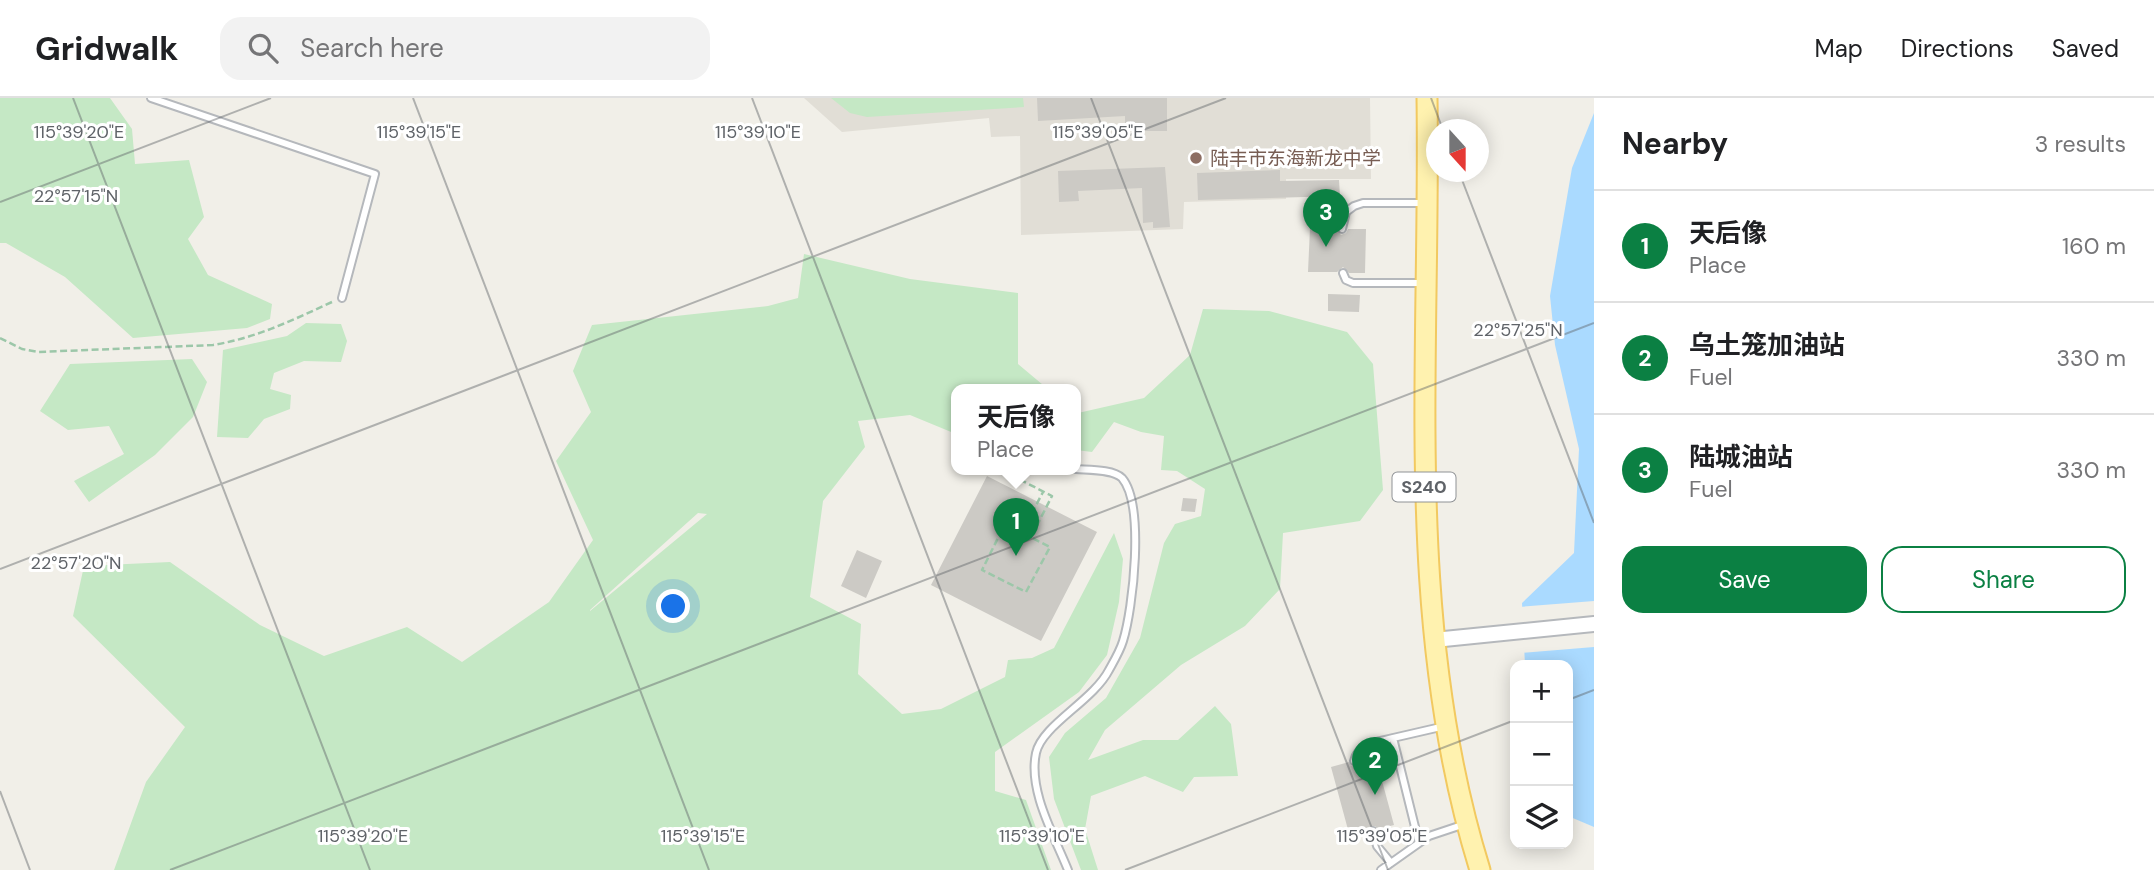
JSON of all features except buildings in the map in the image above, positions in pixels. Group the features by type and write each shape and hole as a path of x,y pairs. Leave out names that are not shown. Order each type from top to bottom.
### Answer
{"main road":[{"name":"S240","path":"1427,98 1424,480 1434,639 1447,726 1467,824 1480,870"}],"street":[{"path":"1434,639 1594,624"}],"lane":[{"path":"151,98 375,174 342,298"},
{"path":"1342,229 1346,212 1359,204 1427,203"},
{"path":"1342,272 1346,280 1353,283 1426,283"},
{"path":"1068,870 1037,790 1034,767 1036,750 1044,736 1093,693 1109,672 1122,642 1129,613 1134,567 1132,505 1126,485 1121,477 1114,473 1081,470"},
{"path":"1354,761 1357,751 1363,746 1447,726"},
{"path":"1393,738 1419,843"},
{"path":"1381,870 1429,836 1467,824"},
{"path":"1373,831 1377,846 1391,863"}],"path":[{"path":"0,338 22,349 38,352 213,345 242,341 342,298"},
{"path":"1011,475 1052,496 1031,537"},
{"path":"1022,532 1043,492"},
{"path":"1005,524 1031,537 1050,547 1026,592 982,570 1005,524"}],"shaded area":[{"name":"陆丰市东海新龙中学","path":"804,98 1370,98 1371,179 1286,179 1286,199 1184,202 1183,229 1021,235 1020,136 991,137 989,118 842,132"}],"green space":[{"path":"0,98 110,98 132,129 135,164 189,160 204,217 188,239 208,275 272,304 270,319 247,328 133,338 65,277 6,243 0,243"},
{"path":"831,98 1023,98 1024,107 867,117 850,113"},
{"path":"804,254 910,279 1018,293 1018,364 1042,384 951,384 951,432 910,415 858,421 865,447 823,501 810,597 861,624 858,674 902,714 941,709 1005,677 1008,660 1032,658 1054,648 1114,533 1123,559 1119,602 1107,655 1079,692 995,752 995,791 1026,800 1051,870 114,870 146,782 185,727 73,616 84,566 170,562 260,625 324,656 407,627 462,662 549,602 593,540 556,461 591,412 573,371 592,325 768,306 798,298","holes":["698,513 707,514 590,611"]},
{"path":"1203,309 1269,311 1347,332 1373,364 1383,490 1360,521 1283,533 1280,589 1245,626 1181,665 1105,730 1088,760 1143,740 1178,740 1215,706 1231,724 1238,776 1194,777 1183,792 1145,776 1091,796 1085,829 1098,870 1081,870 1054,799 1049,757 1065,733 1106,698 1140,638 1164,543 1175,524 1201,516 1205,489 1177,471 1161,470 1164,436 1141,432 1114,422 1092,452 1081,451 1081,412 1144,398 1190,355"},
{"path":"306,323 341,324 347,341 341,362 304,361 274,373 270,389 291,395 290,409 264,419 248,438 217,437 223,350 287,336"},
{"path":"192,359 207,382 193,417 155,455 89,502 74,481 124,454 109,426 68,430 40,411 70,364"}],"water":[{"path":"1594,113 1594,827 1573,818 1573,660 1525,660 1522,603 1574,553 1579,449 1555,345 1550,296 1572,168"}],"pier":[{"path":"1594,601 1594,647 1521,653 1519,607"}],"place":[{"name":"陆丰市东海新龙中学","path":"1196,158"},
{"name":"陆城油站","path":"1326,247"},
{"name":"天后像","path":"1016,556"},
{"name":"乌土笼加油站","path":"1375,795"}]}
